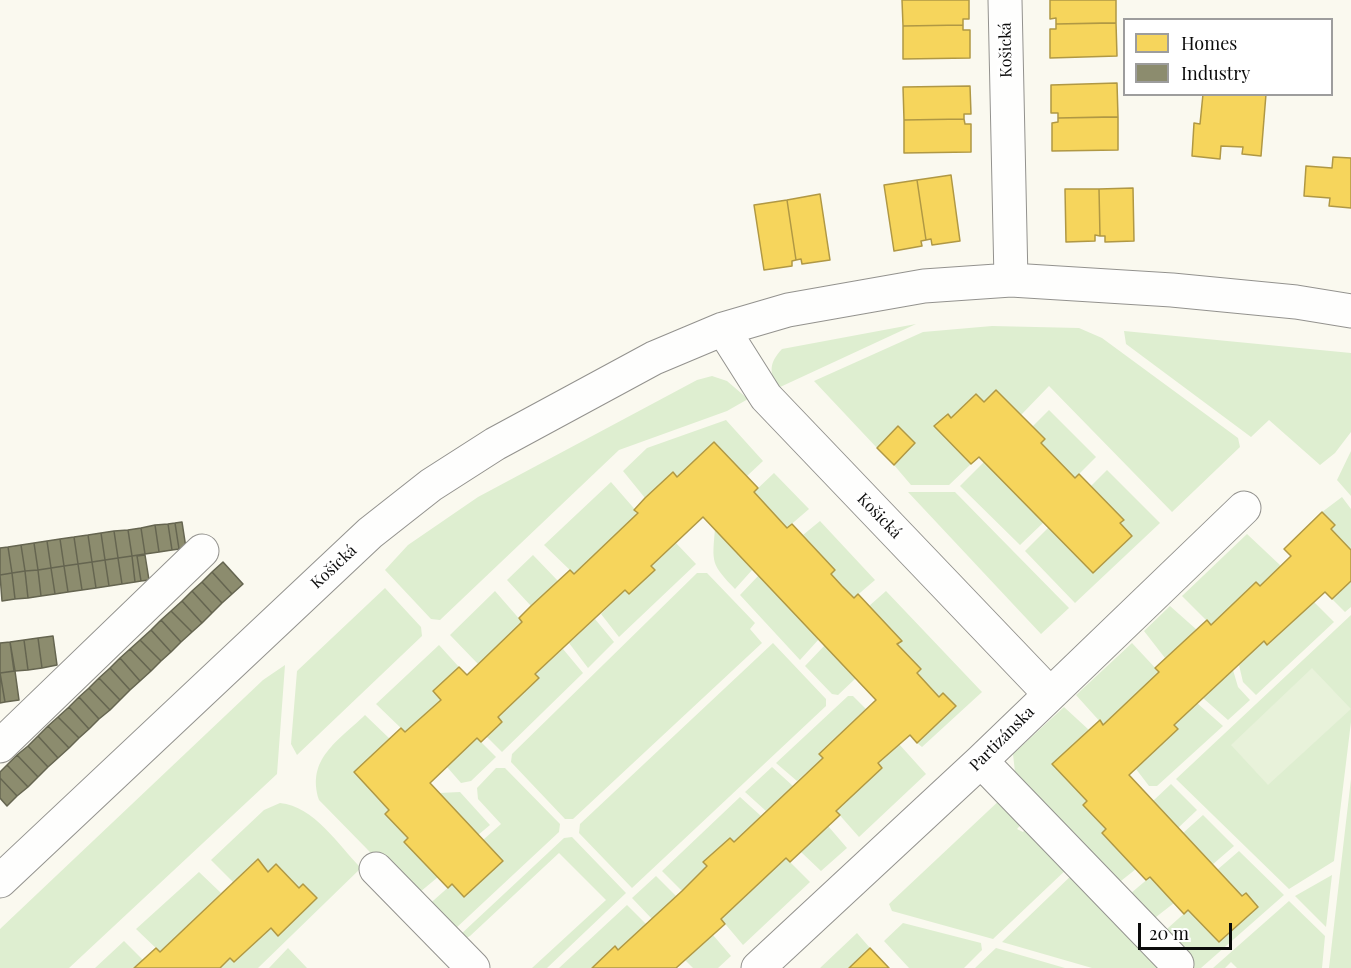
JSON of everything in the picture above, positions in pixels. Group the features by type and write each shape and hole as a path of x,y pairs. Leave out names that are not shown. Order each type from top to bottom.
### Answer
{"street":[{"name":"Košická","path":"1005,0 1011,280"},
{"name":"Košická","path":"0,881 370,533 431,485 495,444 654,358 723,329 788,310 854,296 924,286 1011,280 1172,290 1296,302 1351,311"},
{"name":"Košická","path":"723,329 766,397 1049,693"},
{"name":"Partizánska","path":"758,968 981,761 1049,693 1244,508"},
{"path":"0,746 12,724 202,551"},
{"path":"981,761 1177,964"},
{"path":"376,869 473,968"}],"green space":[{"path":"916,324 778,388 773,377 773,363 782,349"},
{"path":"992,326 1079,328 1102,338 1238,438 1240,447 1172,512 1049,386 1021,415 996,390 984,402 975,394 951,418 948,414 935,426 971,464 949,485 911,485 894,465 915,443 898,426 877,448 814,381 923,332"},
{"path":"1124,331 1351,353 1351,432 1335,453 1320,465 1269,420 1251,437 1126,344"},
{"path":"712,376 727,381 748,399 727,411 619,450 440,620 431,619 385,570 408,545 478,497 697,380"},
{"path":"1049,410 1096,457 1075,478 1041,443 1032,427"},
{"path":"726,420 763,461 747,476 714,442 677,477 645,498 623,471 647,448"},
{"path":"1351,451 1351,496 1337,480"},
{"path":"984,462 1044,522 1020,545 960,486"},
{"path":"1107,470 1160,523 1075,603 1025,551 1049,527 1120,523 1124,520 1091,486"},
{"path":"774,473 809,509 787,528 754,492"},
{"path":"611,482 638,513 574,574 544,545"},
{"path":"908,492 955,492 1069,608 1041,634"},
{"path":"1342,497 1351,509 1351,550 1331,529 1335,525 1322,512"},
{"path":"820,521 875,580 854,598 831,574 835,570 803,535"},
{"path":"715,529 753,569 735,589 721,574 715,562 713,549"},
{"path":"1247,534 1281,566 1260,586 1256,582 1211,625 1182,596"},
{"path":"676,543 696,564 619,637 601,614 625,590 629,594 655,570 651,566"},
{"path":"533,555 558,581 531,606 507,580"},
{"path":"697,573 707,573 755,623 750,629 762,643 573,819 565,819 511,762 512,754"},
{"path":"759,575 819,639 800,660 740,595"},
{"path":"1351,581 1351,607 1345,612 1332,599"},
{"path":"385,588 421,627 422,636 297,755 291,744 297,671"},
{"path":"495,591 522,622 478,664 450,635"},
{"path":"886,591 982,692 922,747 917,743 956,706 943,693 939,697 917,673 897,644 901,641 869,606"},
{"path":"1314,602 1334,622 1256,695 1243,682 1239,665 1264,641 1268,645"},
{"path":"1170,606 1197,630 1165,658 1144,631"},
{"path":"1351,615 1351,722 1334,861 1289,889 1176,779"},
{"path":"595,619 614,642 588,668 569,643"},
{"path":"773,643 826,699 826,706 632,888 579,833 580,824"},
{"path":"1132,643 1159,672 1103,725 1076,695"},
{"path":"439,645 459,667 433,691 441,700 405,732 376,704"},
{"path":"825,645 856,678 838,695 832,694 805,666"},
{"path":"563,649 583,673 502,752 486,736 502,722 498,717 539,678 535,674"},
{"path":"285,665 277,774 69,968 0,968 0,929 263,680"},
{"path":"1312,668 1351,709 1268,785 1231,745"},
{"path":"1233,670 1238,687 1250,700 1228,720 1203,698"},
{"path":"848,696 853,696 866,709 819,753 823,758 797,781 776,763"},
{"path":"1197,703 1223,726 1157,786 1149,786 1136,769 1178,729 1174,725"},
{"path":"1064,707 1089,730 1052,764 1087,801 1083,805 1106,829 1102,834 1136,869 1112,888 1015,772 1013,754"},
{"path":"365,715 390,739 389,810 386,814 408,838 404,842 438,877 414,897 319,800 316,786 321,762 335,743"},
{"path":"477,738 496,757 471,781 461,783 447,767"},
{"path":"899,744 926,774 859,837 836,811 882,768 878,763"},
{"path":"772,767 793,786 766,811 745,792"},
{"path":"496,768 505,768 560,824 559,832 455,929 425,908 452,884 464,897 502,861 483,840 501,824 478,799 477,788"},
{"path":"1351,779 1351,968 1329,968"},
{"path":"1171,784 1197,810 1178,828 1153,801"},
{"path":"460,792 490,825 478,835 439,793"},
{"path":"740,797 761,816 734,842 730,838 704,862 707,866 682,891 662,871"},
{"path":"1003,797 1025,820 1017,829 1023,832 1029,825 1069,867 993,939 892,911 889,904"},
{"path":"280,803 304,811 315,819 361,868 258,968 220,968 230,958 234,962 271,928 279,935 317,898 299,888 277,865 268,872 257,859 233,882 211,860 264,810"},
{"path":"1203,815 1234,846 1212,865 1183,833"},
{"path":"828,826 847,848 821,871 801,852"},
{"path":"572,837 626,893 547,968 532,968 606,900 559,853 470,936 459,942 460,935 564,838"},
{"path":"1239,851 1284,895 1201,968 1187,968 1158,937 1188,910 1219,942 1258,907 1246,893 1242,896 1217,870"},
{"path":"786,858 810,882 743,945 721,919"},
{"path":"199,872 221,893 160,952 136,929"},
{"path":"1075,872 1162,968 1092,968 1002,942"},
{"path":"1332,875 1326,927 1295,896"},
{"path":"656,876 676,896 652,919 632,898"},
{"path":"1150,877 1174,903 1147,924 1124,899"},
{"path":"1289,901 1325,936 1322,968 1237,968 1231,962 1225,968 1213,968"},
{"path":"627,905 646,924 618,950 614,946 592,968 559,968"},
{"path":"903,923 981,943 982,950 964,968 909,968 884,941"},
{"path":"857,933 870,948 849,968 820,968"},
{"path":"713,935 731,956 718,968 693,968 685,960"},
{"path":"124,941 143,960 134,968 95,968"},
{"path":"288,948 307,968 269,968"},
{"path":"996,948 1065,968 975,968"}],"building: Homes":[{"path":"902,0 969,0 969,19 963,19 963,25 903,26"},
{"path":"1050,0 1116,0 1116,23 1056,24 1056,18 1050,19"},
{"path":"1116,23 1117,56 1050,58 1050,29 1056,29 1056,24"},
{"path":"963,25 963,30 970,30 970,58 903,59 903,26"},
{"path":"1117,83 1118,117 1058,118 1058,113 1051,113 1051,85"},
{"path":"970,86 971,114 964,114 964,119 904,120 903,87"},
{"path":"1203,96 1266,96 1261,156 1242,154 1243,147 1221,146 1220,159 1192,156 1194,123 1200,124"},
{"path":"1118,117 1118,150 1052,151 1052,123 1058,122 1058,118"},
{"path":"964,119 965,124 971,124 971,152 904,153 904,120"},
{"path":"1333,157 1351,158 1351,208 1329,206 1330,198 1304,196 1306,166 1332,168"},
{"path":"951,175 960,241 932,245 931,239 926,240 917,180"},
{"path":"917,180 926,240 921,241 922,246 894,251 884,185"},
{"path":"1133,188 1134,241 1105,242 1105,236 1100,236 1099,189"},
{"path":"1065,189 1099,189 1100,236 1095,235 1095,241 1066,242"},
{"path":"820,194 830,260 802,264 801,259 796,260 787,200"},
{"path":"787,200 796,260 792,261 792,266 764,270 754,205"},
{"path":"996,390 1045,439 1041,443 1075,478 1079,474 1124,520 1120,523 1132,536 1093,573 979,457 971,464 934,426 948,414 951,418 976,394 984,402"},
{"path":"898,426 915,443 894,465 877,448"},
{"path":"714,442 758,488 754,492 787,528 792,524 835,570 831,574 842,586 854,598 858,594 902,641 897,644 921,669 917,673 939,697 943,693 956,706 917,743 910,735 878,763 882,768 836,811 840,815 790,862 786,858 721,919 725,924 676,968 592,968 615,946 618,950 682,891 707,866 703,862 730,838 734,842 823,758 819,754 876,700 703,517 651,566 655,570 629,594 625,590 535,674 539,678 498,717 502,722 481,742 477,738 430,783 503,861 464,897 452,884 448,888 404,842 408,838 385,814 389,810 354,772 401,728 405,732 441,700 433,691 459,667 467,675 522,622 519,618 531,606 570,570 574,574 638,513 634,510 645,498 673,472 677,477"},
{"path":"1322,512 1335,525 1331,529 1351,550 1351,581 1332,599 1325,592 1267,645 1264,641 1174,725 1178,729 1129,775 1242,896 1246,893 1258,907 1219,942 1188,910 1184,914 1150,877 1146,880 1102,833 1106,829 1083,805 1087,801 1052,764 1100,720 1103,725 1159,672 1155,668 1207,620 1211,625 1256,582 1260,586 1291,556 1284,549"},
{"path":"258,859 268,872 276,864 299,888 303,884 317,898 278,936 271,928 234,962 230,958 220,968 134,968 156,948 160,952"},
{"path":"870,948 889,968 849,968"}],"building: Industry":[{"path":"182,522 186,548 179,549 175,523"},
{"path":"175,523 179,549 172,550 168,524"},
{"path":"168,524 172,550 159,552 155,525"},
{"path":"155,525 159,552 145,554 141,528"},
{"path":"141,528 145,554 132,556 128,530"},
{"path":"128,530 132,556 118,558 114,531"},
{"path":"114,531 118,558 105,560 101,533"},
{"path":"101,533 105,560 92,562 88,535"},
{"path":"88,535 92,562 78,564 74,537"},
{"path":"74,537 78,564 64,566 60,539"},
{"path":"60,539 64,566 51,568 47,541"},
{"path":"47,541 51,568 38,570 34,543"},
{"path":"34,543 38,570 25,571 21,545"},
{"path":"21,545 25,571 12,573 8,547"},
{"path":"8,547 12,573 0,575 0,548"},
{"path":"145,554 137,556 141,581 135,582 132,556"},
{"path":"145,555 149,580 141,581 137,556"},
{"path":"132,556 135,582 122,584 118,558"},
{"path":"118,558 122,584 109,586 105,560"},
{"path":"105,560 109,586 96,588 92,562"},
{"path":"92,562 96,588 82,590 78,564"},
{"path":"223,562 243,584 232,594 212,572"},
{"path":"78,564 82,590 68,592 64,566"},
{"path":"64,566 68,592 55,594 51,568"},
{"path":"51,568 55,594 41,596 38,570"},
{"path":"38,570 41,596 28,598 25,571"},
{"path":"25,571 28,598 15,599 12,573"},
{"path":"212,572 232,594 222,603 202,582"},
{"path":"12,573 15,599 2,601 0,575"},
{"path":"202,582 222,603 212,613 192,591"},
{"path":"192,591 212,613 202,623 182,601"},
{"path":"182,601 202,623 192,632 171,611"},
{"path":"171,611 192,632 181,642 161,620"},
{"path":"161,620 181,642 171,652 151,630"},
{"path":"151,630 171,652 161,661 140,640"},
{"path":"53,636 57,665 42,668 38,638"},
{"path":"38,638 42,668 28,670 24,640"},
{"path":"24,640 28,670 15,671 10,642"},
{"path":"140,640 161,661 151,671 130,649"},
{"path":"10,642 14,671 0,673 0,643"},
{"path":"130,649 151,671 140,681 120,658"},
{"path":"120,658 140,681 130,690 110,668"},
{"path":"110,668 130,690 120,700 99,678"},
{"path":"15,671 19,700 5,702 0,673"},
{"path":"0,673 5,702 0,703"},
{"path":"99,678 120,700 110,710 89,688"},
{"path":"89,688 110,710 99,719 79,697"},
{"path":"79,697 99,719 89,729 69,707"},
{"path":"69,707 89,729 79,738 58,717"},
{"path":"58,717 79,738 69,748 48,726"},
{"path":"48,726 69,748 58,758 38,736"},
{"path":"38,736 58,758 48,767 28,746"},
{"path":"28,746 48,767 38,777 17,755"},
{"path":"17,755 38,777 28,787 7,765"},
{"path":"7,765 28,787 17,796 0,778 0,772"},
{"path":"0,778 17,796 7,806 0,798"}]}
